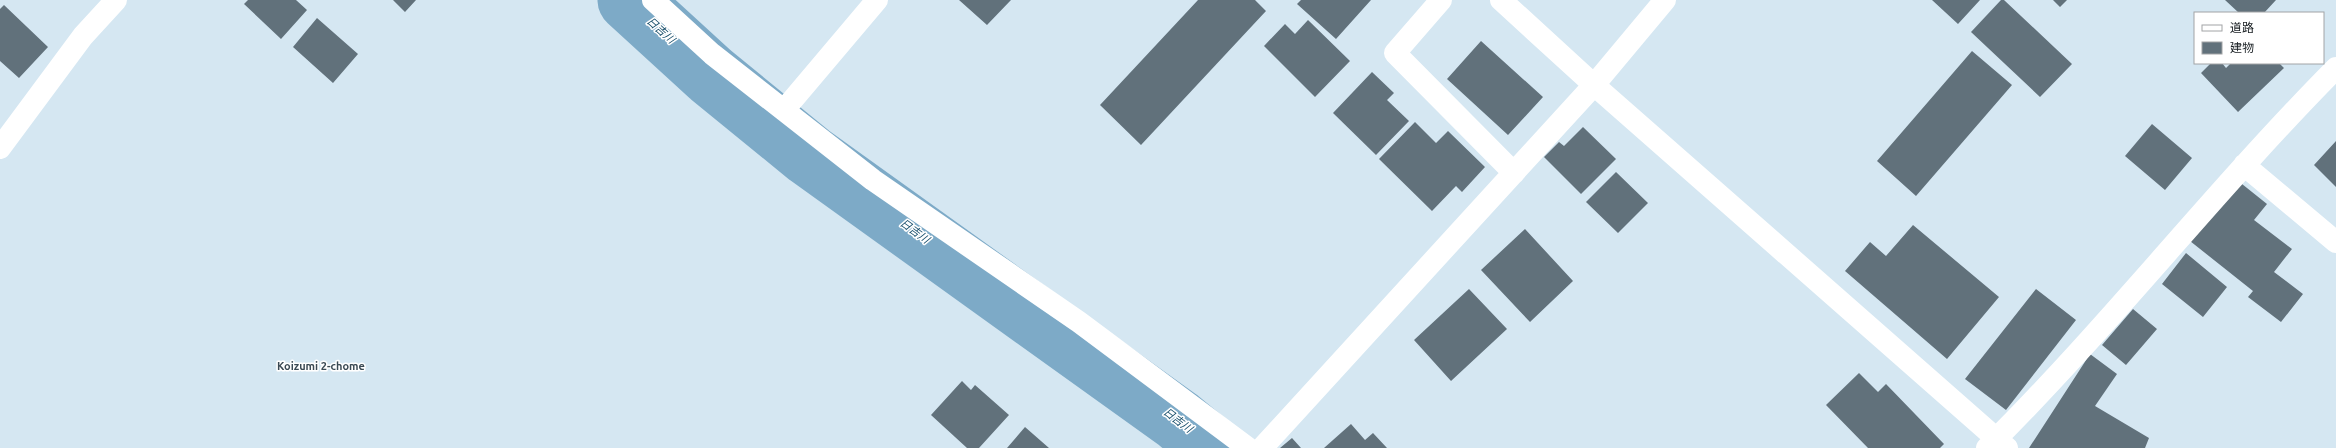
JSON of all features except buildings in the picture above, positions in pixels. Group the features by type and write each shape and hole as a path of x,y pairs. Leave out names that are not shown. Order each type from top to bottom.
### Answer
{"street":[{"path":"0,148 83,36 116,0"},
{"path":"653,0 712,54 873,180 1079,322 1248,448"},
{"path":"784,110 877,0"},
{"path":"1441,0 1395,54 1514,173"},
{"path":"1501,0 1997,445 2276,128 2336,68"},
{"path":"1262,448 1594,85 1665,0"},
{"path":"2244,165 2336,242"}],"waterway":[{"name":"日吉川","path":"629,0 711,75 809,155 1178,420 1212,448"}],"district":[{"name":"Koizumi 2-chome","path":"321,366"}]}
